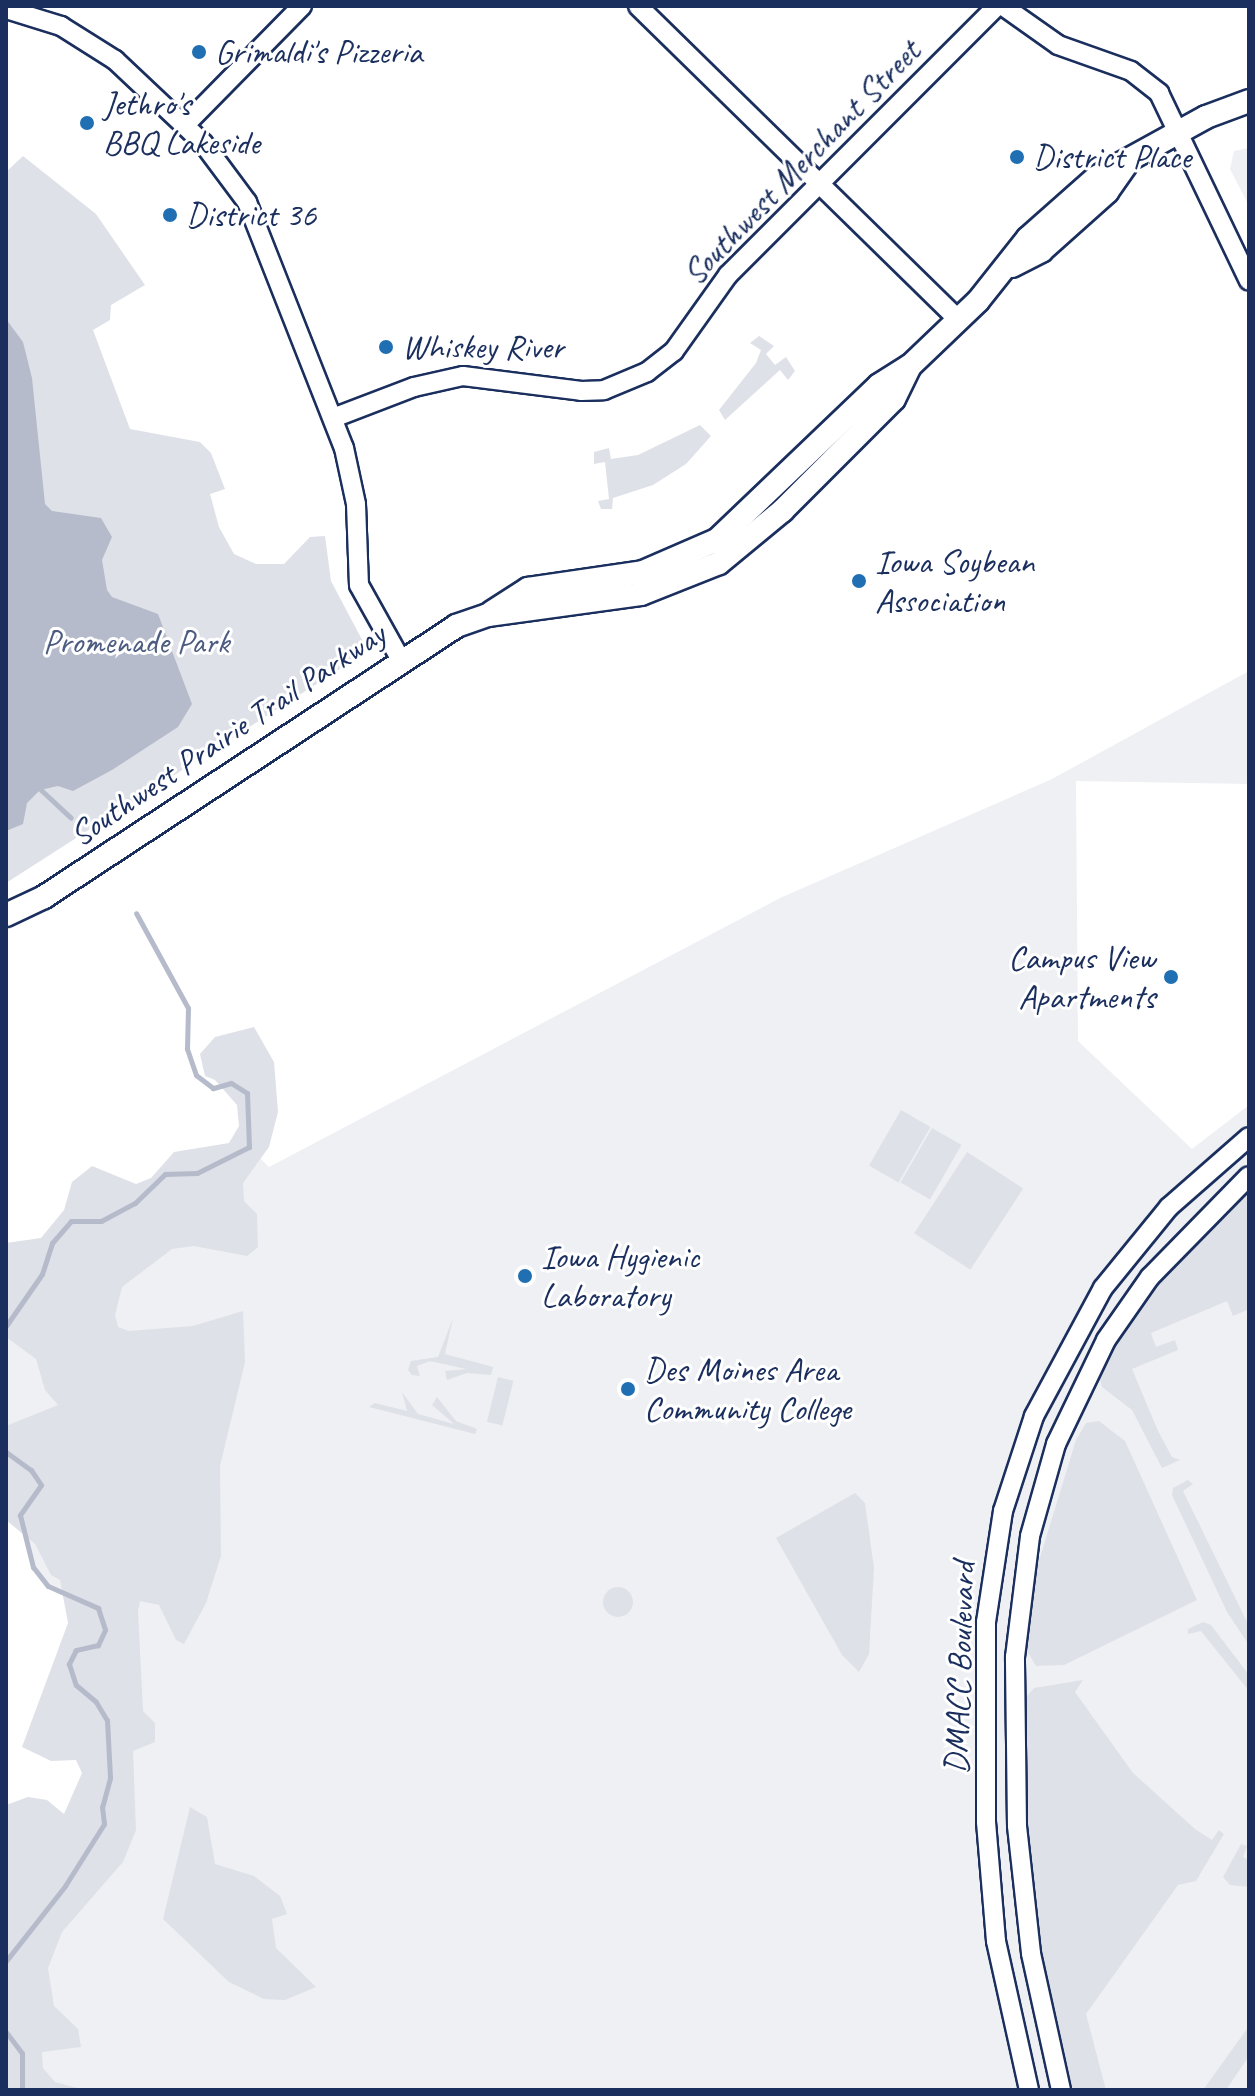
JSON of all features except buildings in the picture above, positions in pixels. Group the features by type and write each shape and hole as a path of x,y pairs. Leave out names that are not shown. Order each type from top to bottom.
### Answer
{"street":[{"path":"185,125 302,6"},
{"path":"638,6 958,319"},
{"name":"Southwest Merchant Street","path":"333,418 414,387 463,376 581,391 624,384 674,351 728,275 997,6"},
{"path":"1003,6 1058,45 1131,71 1159,93 1181,130 1213,212 1249,281"},
{"path":"6,9 86,39 185,125 247,202 333,418 356,504 359,585 401,660"},
{"name":"Southwest Prairie Trail Parkway","path":"6,915 44,897 456,626 488,615 528,589 643,572 702,549 753,509 879,385 910,366 1008,269 1028,238 1097,177 1181,130 1249,101"},
{"name":"DMACC Boulevard","path":"1029,2090 996,1941 986,1822 986,1622 1003,1511 1034,1416 1103,1288 1169,1207 1249,1137"},
{"name":"DMACC Boulevard","path":"1061,2090 1031,1953 1017,1826 1015,1657 1030,1536 1056,1444 1106,1340 1150,1277 1249,1176"}],"shaded area":[{"path":"1249,148 1249,206 1230,169 1234,151"},
{"name":"Des Moines Area Community College","path":"1249,671 1249,784 1076,781 1078,1041 1192,1149 1249,1105 1249,2090 22,2090 6,2032 89,1841 74,1598 48,1586 33,1567 21,1528 6,1452 6,1326 249,1147 269,1167 780,898 1052,779"}],"green space":[{"name":"Promenade Park","path":"23,156 96,214 145,285 111,305 110,320 93,330 130,429 200,442 211,453 225,489 210,494 219,527 234,554 256,564 284,564 310,537 325,536 331,581 368,651 6,883 6,172"},
{"path":"759,336 774,346 766,354 775,365 786,357 795,371 788,380 780,370 725,420 719,410 756,363 761,350 750,343"},
{"path":"700,425 711,436 686,464 653,485 613,498 612,509 601,509 598,501 609,499 605,462 594,464 594,452 609,448 611,459 638,455"},
{"path":"254,1027 274,1062 278,1112 269,1147 243,1183 244,1201 257,1214 258,1247 247,1256 194,1246 172,1249 122,1287 115,1315 118,1327 129,1331 193,1326 243,1311 245,1362 220,1466 221,1556 206,1603 184,1644 176,1640 159,1605 140,1601 143,1711 155,1723 155,1742 133,1751 136,1830 123,1862 62,1932 48,1968 54,2006 78,2029 81,2047 42,2052 43,2068 55,2082 85,2090 6,2090 6,1805 28,1797 47,1800 64,1814 82,1773 76,1760 51,1761 22,1747 68,1623 60,1580 51,1575 35,1544 6,1520 6,1426 58,1405 45,1390 36,1359 6,1337 6,1243 41,1238 64,1210 72,1182 92,1166 136,1184 151,1178 174,1152 229,1143 239,1126 237,1105 215,1080 205,1076 200,1054 215,1037"},
{"path":"901,1110 930,1127 898,1182 869,1165"},
{"path":"932,1128 961,1145 930,1200 900,1183"},
{"path":"967,1152 1023,1188 970,1270 914,1233"},
{"path":"1240,1194 1249,1195 1249,1315 1247,1310 1233,1316 1227,1301 1151,1333 1156,1347 1175,1340 1178,1350 1132,1369 1158,1431 1172,1457 1180,1460 1162,1468 1132,1410 1102,1387 1098,1372 1155,1283"},
{"path":"453,1318 445,1354 493,1367 491,1375 467,1373 447,1380 445,1371 466,1369 430,1361 417,1366 420,1376 412,1375 408,1370 411,1361 438,1357"},
{"path":"498,1377 514,1381 502,1426 487,1422"},
{"path":"402,1392 418,1414 454,1424 432,1405 437,1397 456,1421 477,1429 475,1434 369,1407 375,1403 407,1411"},
{"path":"1099,1421 1125,1441 1197,1600 1064,1665 1036,1666 1026,1649 1030,1590 1076,1440 1086,1423"},
{"path":"1188,1480 1193,1484 1183,1491 1249,1626 1249,1645 1227,1612 1172,1495 1173,1488"},
{"path":"855,1493 865,1503 874,1568 869,1654 859,1672 842,1655 776,1538"},
{"path":"618,1587 629,1591 633,1602 629,1613 618,1617 607,1613 603,1602 607,1591"},
{"path":"1203,1622 1211,1625 1249,1675 1249,1691 1201,1631 1188,1634 1188,1629"},
{"path":"1083,1680 1075,1692 1133,1773 1195,1829 1212,1840 1219,1830 1224,1834 1196,1881 1178,1885 1086,2014 1106,2090 1071,2090 1037,1939 1026,1827 1026,1697 1034,1688"},
{"path":"190,1807 207,1817 215,1864 254,1876 280,1896 287,1914 272,1919 276,1948 316,1987 285,2000 264,1999 229,1982 163,1919"},
{"path":"1241,1844 1247,1846 1243,1857 1249,1860 1249,1887 1230,1885 1223,1877"},
{"path":"1249,2026 1249,2056 1226,2090 1203,2090"}],"water":[{"path":"6,319 23,342 32,378 45,504 52,511 101,518 112,537 102,560 107,590 112,597 158,614 192,704 178,727 112,770 73,791 58,786 40,790 27,803 23,824 6,831"}],"waterway":[{"path":"40,789 71,818"},
{"path":"6,1326 42,1274 52,1243 71,1221 101,1221 135,1203 165,1174 197,1173 249,1147 247,1093 231,1083 213,1088 196,1075 187,1049 188,1008 136,913"},
{"path":"6,1452 31,1470 41,1485 20,1515 33,1567 48,1586 98,1608 105,1630 98,1645 76,1650 69,1664 76,1685 96,1702 107,1720 110,1778 102,1807 104,1824 65,1886 6,1961"},
{"path":"6,2032 22,2053 22,2090"}],"place":[{"name":"Grimaldi's Pizzeria","path":"199,52"},
{"name":"Jethro's BBQ Lakeside","path":"87,123"},
{"name":"District Place","path":"1017,157"},
{"name":"District 36","path":"170,215"},
{"name":"Whiskey River","path":"386,347"},
{"name":"Iowa Soybean Association","path":"859,581"},
{"name":"Campus View Apartments","path":"1171,977"},
{"name":"Iowa Hygienic Laboratory","path":"525,1276"},
{"name":"Des Moines Area Community College","path":"628,1389"}]}
